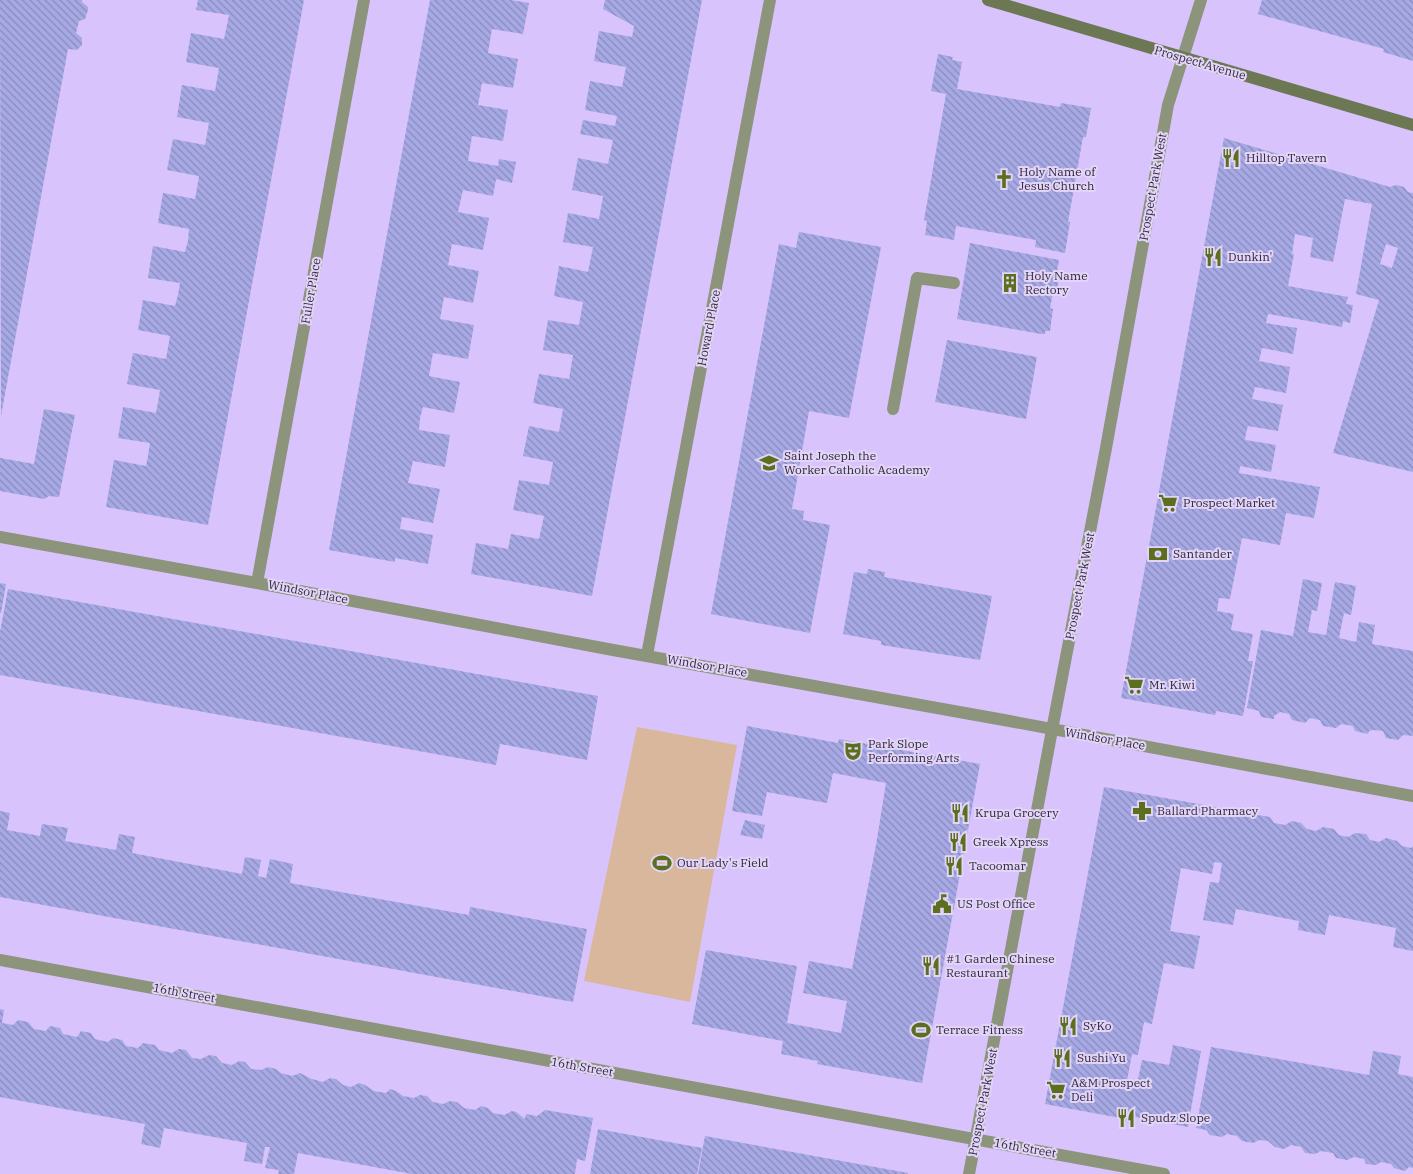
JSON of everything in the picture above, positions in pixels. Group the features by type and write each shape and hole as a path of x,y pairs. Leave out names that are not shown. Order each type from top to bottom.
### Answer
{"street":[{"name":"Fuller Place","path":"257,583 364,0"},
{"name":"Howard Place","path":"647,655 770,0"},
{"name":"Prospect Avenue","path":"988,0 1413,125"},
{"name":"Prospect Park West","path":"969,1174 1108,438 1168,105 1201,0"},
{"path":"893,409 917,278 954,283"},
{"name":"Windsor Place","path":"0,537 1413,796"},
{"name":"16th Street","path":"0,960 1164,1174"}],"shaded area":[{"name":"Our Lady's Field","path":"637,727 737,745 690,1002 584,981"}],"building":[{"path":"0,0 82,0 88,7 85,19 79,21 76,33 82,38 82,45 77,50 68,49 1,416"},
{"path":"198,0 304,0 208,525 106,507 114,460 146,466 148,456 150,443 118,438 123,407 156,413 158,402 160,390 127,384 133,353 166,359 170,336 138,330 143,300 175,306 178,295 180,283 148,278 153,246 185,252 188,241 189,229 158,223 163,193 195,199 197,188 199,176 167,170 173,139 205,145 209,123 177,117 182,85 215,91 219,68 186,62 191,33 224,39 229,15 196,10"},
{"path":"430,0 511,0 529,3 523,34 492,29 488,53 518,59 513,88 482,83 478,105 508,110 503,141 472,136 468,161 498,166 499,159 516,162 512,183 496,179 493,196 463,190 458,212 489,218 483,250 452,244 448,265 479,271 473,303 444,297 440,319 474,325 468,359 433,353 429,376 460,382 454,413 423,407 420,418 419,430 450,435 445,467 413,461 408,483 440,489 433,523 402,517 400,529 433,535 428,564 395,558 395,562 329,550"},
{"path":"605,0 702,0 592,596 471,574 476,543 508,549 511,534 539,539 544,516 513,510 519,480 549,485 553,462 523,456 529,426 559,432 563,409 533,403 539,374 569,379 573,355 543,350 548,320 579,325 583,302 554,296 559,266 588,272 593,247 563,242 568,213 599,219 603,196 572,190 578,158 608,164 613,140 580,134 583,120 615,126 617,116 585,110 590,81 622,87 626,67 594,61 599,31 632,37 634,26 603,9"},
{"path":"1262,0 1413,0 1413,61 1383,52 1384,49 1258,14"},
{"name":"Holy Name of Jesus Church","path":"938,54 953,57 952,60 962,62 957,89 1060,107 1061,103 1091,108 1086,137 1083,137 1068,222 1070,222 1065,253 1035,247 1036,240 956,226 954,240 925,235 927,221 924,220 946,94 931,91"},
{"path":"1224,138 1390,187 1396,185 1404,187 1408,192 1413,193 1413,472 1333,453 1379,300 1356,294 1372,204 1345,199 1333,262 1310,257 1313,238 1295,234 1292,254 1294,254 1288,286 1348,297 1346,304 1353,305 1350,323 1343,321 1342,327 1268,314 1266,323 1297,328 1293,354 1262,348 1259,361 1290,367 1286,393 1255,387 1252,399 1283,405 1278,431 1248,426 1246,433 1245,440 1276,445 1271,472 1240,466 1239,473 1320,487 1314,518 1286,513 1280,545 1242,538 1230,599 1219,598 1217,611 1234,614 1231,630 1253,634 1248,661 1253,661 1243,716 1216,711 1215,715 1121,698","holes":["1386,244 1398,248 1392,268 1380,264"]},
{"name":"Saint Joseph the Worker Catholic Academy","path":"799,232 881,247 849,418 809,411 792,509 804,511 803,520 830,525 810,633 711,614 779,244 796,248"},
{"name":"Holy Name Rectory","path":"970,243 1059,260 1057,272 1060,273 1056,294 1053,293 1050,308 1053,309 1050,331 1045,331 1045,334 1041,334 957,319"},
{"path":"947,340 1037,357 1026,419 935,402"},
{"path":"44,409 75,415 59,497 49,496 44,499 0,491 0,458 34,464"},
{"path":"868,569 885,572 884,577 992,596 980,660 881,645 881,641 843,634 854,572 867,574"},
{"path":"1303,579 1322,583 1317,611 1312,610 1308,632 1326,635 1335,582 1356,586 1351,615 1344,613 1339,638 1356,642 1359,622 1375,625 1372,644 1413,651 1413,736 1403,735 1398,740 1386,738 1383,731 1373,730 1369,731 1368,734 1355,731 1353,726 1341,724 1336,728 1323,726 1320,720 1310,718 1305,723 1292,720 1289,714 1280,712 1274,716 1274,719 1261,717 1259,711 1247,708 1261,630 1293,636"},
{"path":"0,583 6,584 1,613 0,613"},
{"path":"8,589 598,696 587,760 500,744 496,765 0,675 0,632"},
{"path":"747,726 838,743 839,739 980,764 922,1083 817,1064 818,1061 781,1054 783,1041 692,1024 706,950 797,966 787,1023 841,1033 847,1001 803,993 809,961 852,969 876,845 886,783 833,773 827,803 767,792 762,816 732,811"},
{"path":"1104,787 1254,814 1253,819 1258,815 1270,817 1274,823 1285,825 1292,821 1301,823 1307,829 1316,831 1323,827 1334,829 1339,835 1348,837 1355,833 1366,834 1370,840 1379,842 1386,838 1397,841 1402,846 1411,848 1413,846 1413,951 1393,947 1396,928 1329,915 1325,935 1298,930 1299,921 1236,909 1233,925 1203,920 1210,882 1219,883 1222,863 1214,862 1212,874 1181,868 1170,931 1200,936 1194,969 1164,963 1152,1024 1144,1022 1138,1055 1132,1054 1126,1086 1136,1089 1142,1060 1169,1065 1173,1045 1201,1051 1188,1127 1131,1116 1130,1123 1120,1121 1120,1118 1045,1104"},
{"path":"0,811 10,813 7,830 40,836 42,824 68,828 65,841 116,850 119,834 135,837 132,853 242,874 245,857 261,860 258,876 266,878 270,859 293,864 290,883 469,915 470,907 587,929 573,1002 0,897"},
{"path":"745,820 765,825 762,839 740,835"},
{"path":"0,1009 4,1010 2,1023 13,1025 18,1020 28,1022 34,1029 46,1031 50,1026 60,1028 63,1034 77,1037 81,1031 91,1033 95,1039 108,1042 113,1038 122,1040 126,1046 138,1048 143,1043 155,1045 159,1050 172,1053 179,1049 186,1050 192,1058 201,1059 209,1055 216,1056 222,1063 232,1065 239,1061 245,1062 251,1069 261,1070 268,1067 292,1076 300,1073 323,1082 330,1078 336,1079 343,1085 351,1087 359,1083 374,1091 386,1093 390,1089 403,1096 414,1098 420,1095 427,1096 433,1102 443,1104 450,1101 457,1102 464,1108 475,1110 481,1106 488,1108 493,1113 504,1115 512,1111 525,1119 526,1114 537,1116 545,1110 593,1118 585,1161 577,1159 575,1174 412,1174 298,1153 294,1174 278,1174 279,1170 265,1168 270,1147 265,1147 262,1164 244,1161 247,1143 164,1128 160,1148 141,1144 145,1124 0,1097"},
{"path":"1211,1047 1369,1075 1373,1051 1401,1056 1398,1074 1413,1077 1413,1168 1409,1167 1405,1171 1394,1168 1391,1164 1381,1162 1376,1165 1366,1164 1364,1159 1354,1157 1347,1160 1336,1158 1333,1153 1321,1151 1315,1154 1305,1153 1301,1147 1291,1145 1284,1149 1275,1147 1268,1141 1259,1140 1253,1143 1242,1141 1237,1136 1227,1134 1222,1137 1210,1135 1206,1130 1196,1128"},
{"path":"598,1129 702,1148 697,1174 590,1174"},
{"path":"705,1136 908,1173 908,1174 698,1174"}],"place":[{"name":"Hilltop Tavern","path":"1231,158"},
{"name":"Holy Name of Jesus Church","path":"1004,179"},
{"name":"Dunkin'","path":"1213,257"},
{"name":"Holy Name Rectory","path":"1010,283"},
{"name":"Saint Joseph the Worker Catholic Academy","path":"769,463"},
{"name":"Prospect Market","path":"1168,503"},
{"name":"Santander","path":"1158,554"},
{"name":"Mr. Kiwi","path":"1134,685"},
{"name":"Park Slope Performing Arts","path":"853,751"},
{"name":"Ballard Pharmacy","path":"1142,811"},
{"name":"Krupa Grocery","path":"960,813"},
{"name":"Greek Xpress","path":"958,842"},
{"name":"Our Lady's Field","path":"662,863"},
{"name":"Tacoomar","path":"954,866"},
{"name":"US Post Office","path":"942,904"},
{"name":"#1 Garden Chinese Restaurant","path":"931,966"},
{"name":"SyKo","path":"1068,1026"},
{"name":"Terrace Fitness","path":"921,1030"},
{"name":"Sushi Yu","path":"1062,1058"},
{"name":"A&M Prospect Deli","path":"1056,1090"},
{"name":"Spudz Slope","path":"1126,1118"}]}
